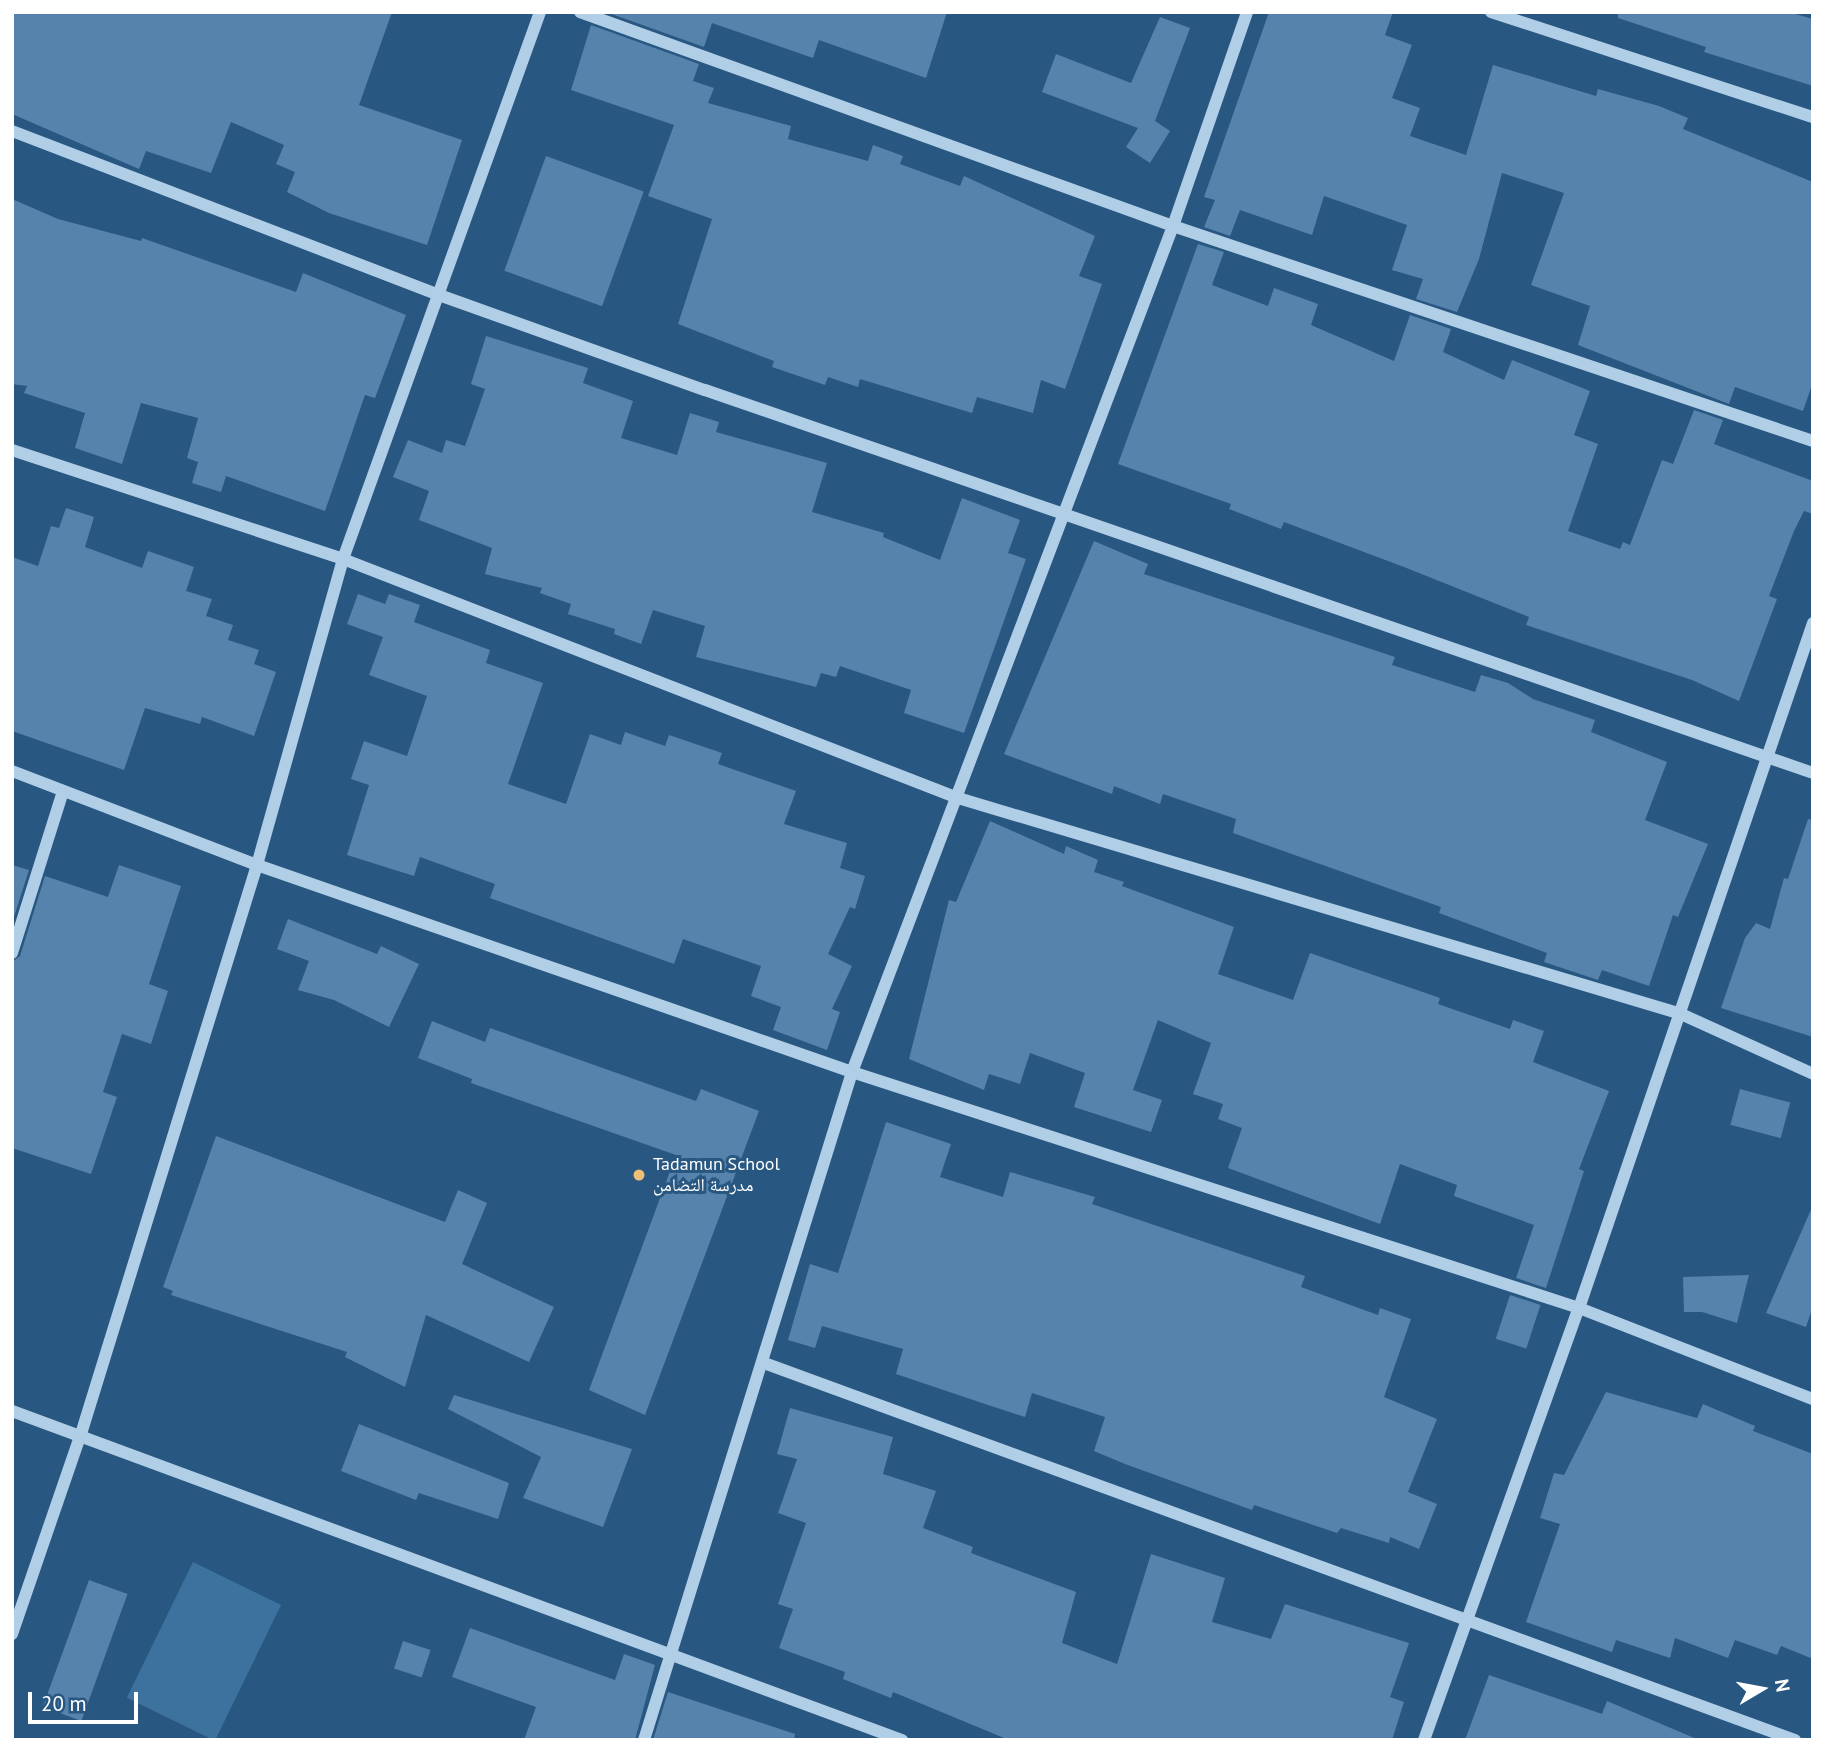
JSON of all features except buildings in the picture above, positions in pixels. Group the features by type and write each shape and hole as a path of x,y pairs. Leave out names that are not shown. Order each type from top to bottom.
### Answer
{"street":[{"path":"12,1634 81,1434 257,865 343,559 540,12"},
{"path":"580,12 1173,226 1813,441"},
{"path":"644,1740 764,1363 852,1072 1173,226 1247,12"},
{"path":"1491,12 1813,117"},
{"path":"12,131 439,295 1064,517 1813,773"},
{"path":"12,450 343,559 958,798 1681,1014 1813,1074"},
{"path":"1424,1740 1465,1616 1579,1308 1770,757 1813,623"},
{"path":"12,771 257,865 852,1072 1579,1308 1813,1399"},
{"path":"12,953 64,791"},
{"path":"764,1363 1465,1616 1795,1740"},
{"path":"12,1411 81,1434 902,1740"}],"shaded area":[{"path":"193,1562 281,1605 215,1740 127,1698"}],"place":[{"name":"Tadamun School مدرسة التضامن","path":"639,1175"}]}
